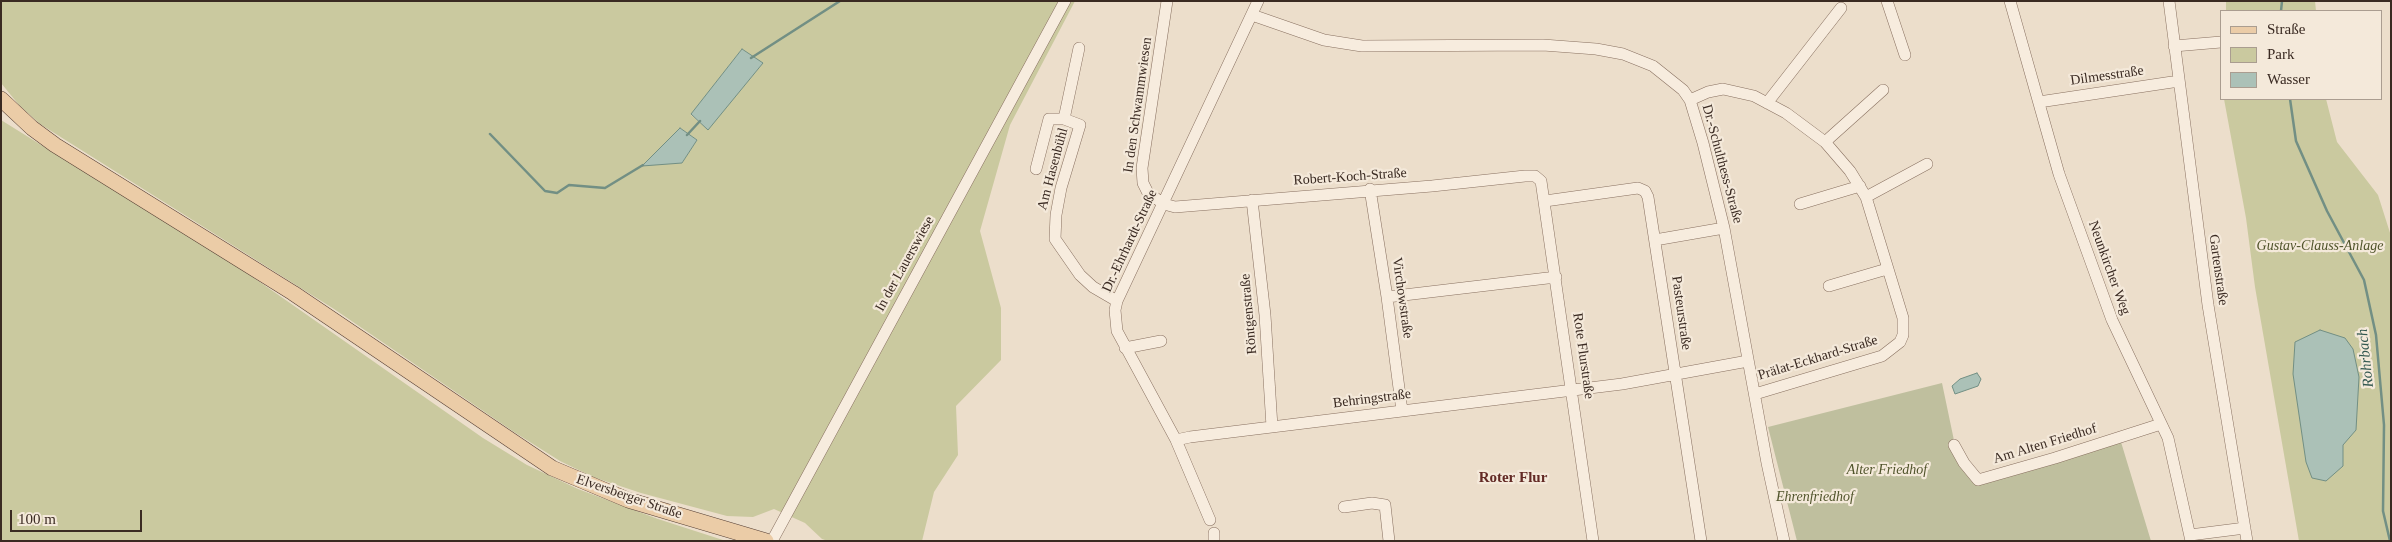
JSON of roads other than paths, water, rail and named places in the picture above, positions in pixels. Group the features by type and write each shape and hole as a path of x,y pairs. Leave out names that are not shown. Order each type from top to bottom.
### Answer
{"main road":[{"name":"Elversberger Straße","path":"1,99 21,119 55,145 293,293 475,418 552,468 597,489 766,541"}],"street":[{"name":"In der Lauerswiese","path":"772,541 1065,1"},
{"name":"In den Schwammwiesen","path":"1164,204 1148,193 1143,183 1142,168 1167,1"},
{"name":"Dr.-Ehrhardt-Straße","path":"1210,520 1176,440 1125,348 1114,319 1117,301 1258,1"},
{"path":"1887,1 1904,55"},
{"name":"Neunkircher Weg","path":"2010,1 2059,174 2112,320 2168,438 2190,538"},
{"name":"Gartenstraße","path":"2169,1 2208,305 2247,541"},
{"path":"1767,103 1841,8"},
{"name":"Dr.-Schulthess-Straße","path":"1252,15 1324,40 1362,46 1542,45 1596,49 1623,54 1653,66 1683,90 1690,100 1703,143 1724,228 1767,463 1784,541"},
{"path":"2174,46 2220,42"},
{"name":"Am Hasenbühl","path":"1064,119 1079,48"},
{"name":"Dilmesstraße","path":"2039,102 2179,81"},
{"name":"Prälat-Eckhard-Straße","path":"1690,100 1723,89 1754,96 1786,113 1825,142 1839,156 1866,197 1904,325 1903,335 1895,347 1882,356 1754,394"},
{"path":"1825,142 1884,90"},
{"name":"Am Hasenbühl","path":"1036,169 1049,119 1064,119 1080,125 1061,188 1055,222 1055,239 1080,275 1093,287 1117,301"},
{"path":"1866,197 1927,164"},
{"name":"Robert-Koch-Straße","path":"1164,204 1175,206 1370,189 1432,186 1525,176 1538,178"},
{"name":"Rote Flurstraße","path":"1538,178 1541,181 1545,201 1573,390 1592,541"},
{"path":"1800,204 1860,186"},
{"name":"Pasteurstraße","path":"1545,201 1638,188 1644,190 1648,197 1701,541"},
{"name":"Virchowstraße","path":"1370,189 1402,411"},
{"name":"Röntgenstraße","path":"1252,200 1265,315 1272,426"},
{"path":"1655,240 1724,228"},
{"path":"1829,286 1887,269"},
{"path":"1387,297 1556,277"},
{"path":"1125,348 1161,341"},
{"name":"Behringstraße","path":"1176,440 1190,436 1675,376 1748,361"},
{"name":"Am Alten Friedhof","path":"1954,445 1964,463 1978,480 2161,424"},
{"path":"1344,506 1372,502 1385,505 1388,541"},
{"path":"2190,538 2245,528"}],"water":[{"path":"742,49 763,63 708,130 691,114"},
{"path":"680,128 697,140 682,163 642,166"},
{"path":"2320,330 2345,338 2353,349 2359,377 2356,430 2343,445 2343,466 2326,481 2312,478 2306,462 2293,374 2295,342"},
{"path":"1977,373 1981,379 1978,386 1955,394 1952,386 1960,379"}],"waterway":[{"path":"751,58 840,1"},
{"name":"Rohrbach","path":"2281,10 2282,1"},
{"name":"Rohrbach","path":"2290,100 2296,141 2327,211 2364,280 2376,335 2384,425 2383,511 2390,541"},
{"path":"687,135 700,121"},
{"path":"490,134 545,191 557,193 569,185 605,188 643,165"}],"district":[{"name":"Roter Flur","path":"1513,478"}],"park label":[{"name":"Gustav-Clauss-Anlage","path":"2320,246"},
{"name":"Alter Friedhof","path":"1887,470"},
{"name":"Ehrenfriedhof","path":"1815,497"}]}
